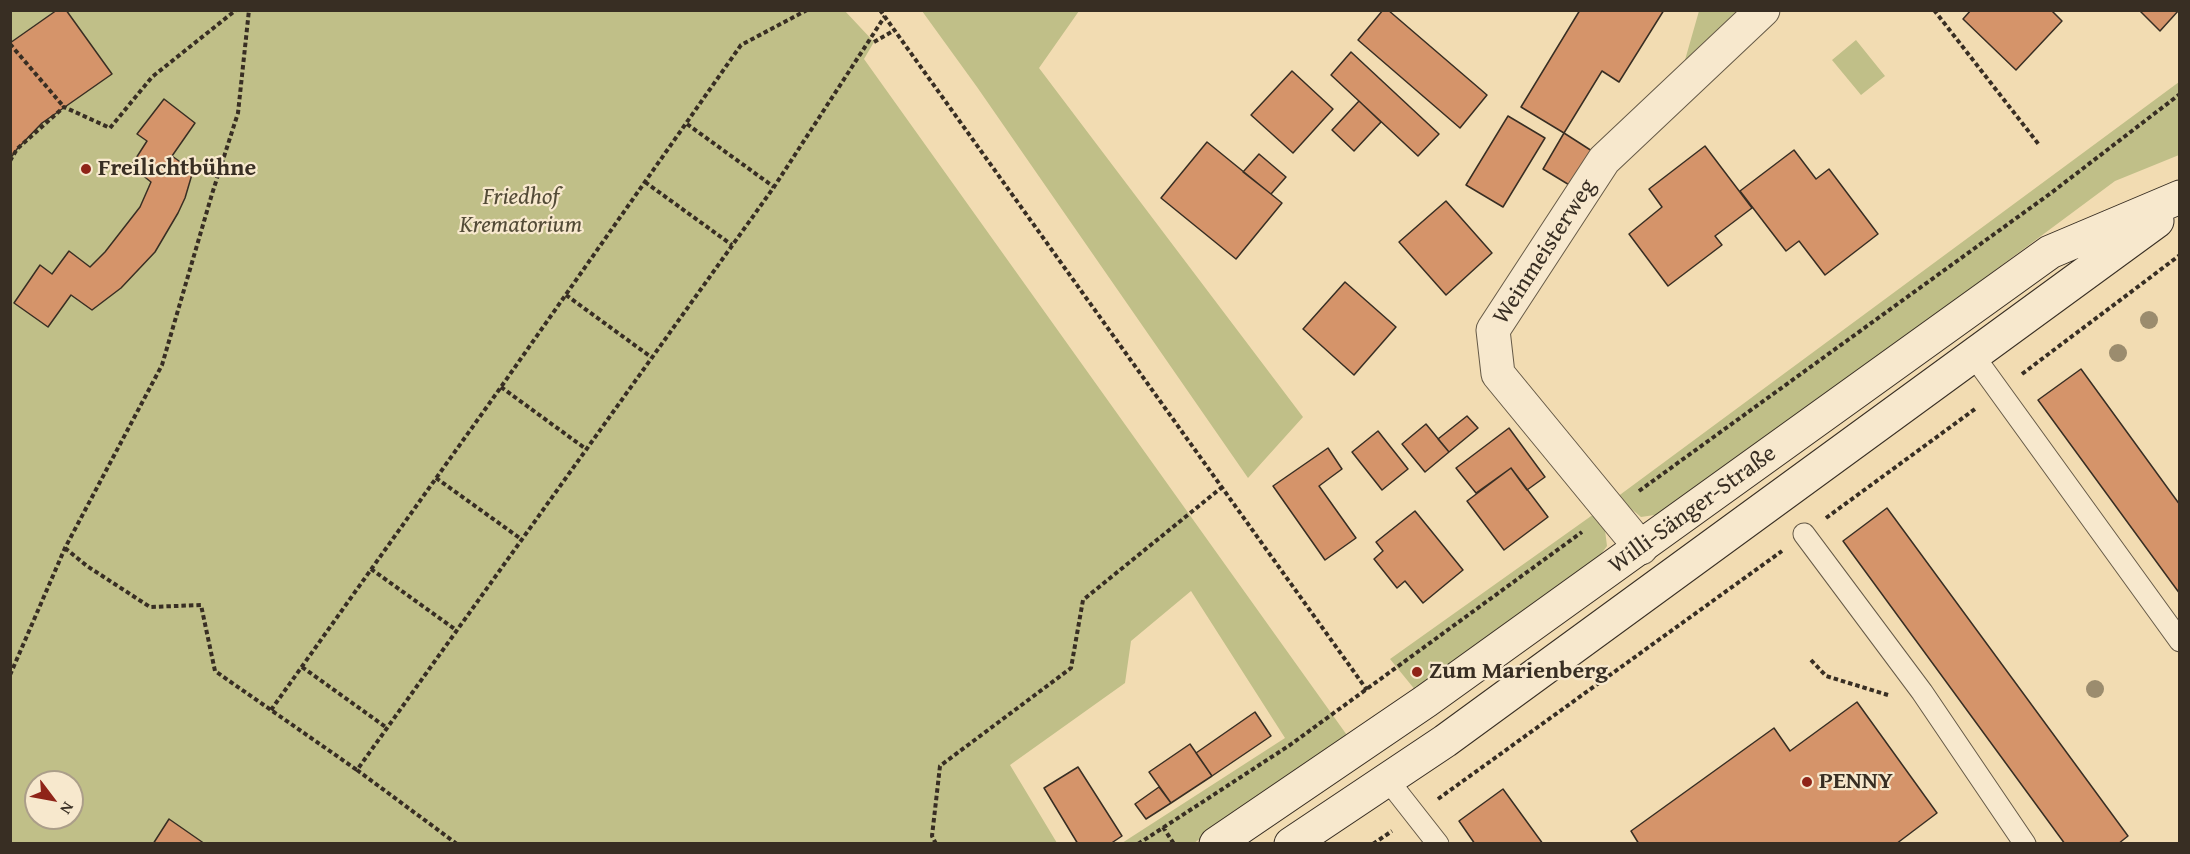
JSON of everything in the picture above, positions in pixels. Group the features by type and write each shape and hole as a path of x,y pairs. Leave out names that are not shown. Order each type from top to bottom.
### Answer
{"main road":[{"name":"Weinmeisterweg","path":"1641,548 1498,374 1493,330 1604,160 1763,10"},
{"name":"Willi-Sänger-Straße","path":"1216,843 1392,726 2050,252 2180,197"},
{"name":"Willi-Sänger-Straße","path":"1291,843 1527,681 2180,204"}],"lane":[{"path":"1973,355 2180,641"},
{"path":"1803,534 1922,692 2025,843"},
{"path":"1387,779 1438,843"}],"path":[{"path":"10,44 64,107 110,128 152,77 236,10"},
{"path":"10,675 65,548 162,365 238,113 249,10"},
{"path":"271,710 741,45 807,10"},
{"path":"880,10 1392,726"},
{"path":"1934,10 2040,146"},
{"path":"357,770 774,187 885,16"},
{"path":"874,42 895,30"},
{"path":"1138,843 1290,745 2051,193 2180,94"},
{"path":"10,161 17,149 64,107"},
{"path":"687,124 774,187"},
{"path":"10,144 17,149"},
{"path":"645,182 732,245"},
{"path":"566,295 651,357"},
{"path":"501,387 586,449"},
{"path":"436,478 521,539"},
{"path":"936,843 932,836 940,766 1071,668 1083,600 1221,488"},
{"path":"65,548 87,566 150,607 201,605 215,671 457,843"},
{"path":"371,569 456,630"},
{"path":"1811,660 1826,676 1881,693 1906,700 1922,692"},
{"path":"302,667 387,728"},
{"path":"1162,827 1174,843"}],"green space":[{"name":"Friedhof Krematorium","path":"10,11 845,11 874,42 864,59 1349,738 1194,843 1122,843 1285,738 1191,591 1131,641 1125,683 1010,765 1057,843 11,843"},
{"path":"922,11 1079,11 1039,68 1303,417 1248,478 977,87"},
{"path":"1699,11 1743,11 1681,74"},
{"path":"1856,40 1885,76 1861,95 1832,60"},
{"path":"2179,82 2179,155 2115,181 1668,513 1641,517 1617,497"},
{"path":"1594,514 1605,530 1607,546 1596,561 1416,691 1390,659"}],"building":[{"path":"57,10 66,10 112,74 42,123 10,159 10,43"},
{"path":"1383,10 1388,10 1487,95 1460,128 1358,40"},
{"path":"1580,10 1664,10 1619,82 1602,71 1564,133 1521,107"},
{"path":"1971,10 2051,10 2062,21 2016,70 1963,19"},
{"path":"2139,10 2179,10 2160,31"},
{"path":"1351,52 1439,134 1418,156 1331,75"},
{"path":"1292,71 1333,109 1293,153 1251,115"},
{"path":"164,99 195,123 172,156 193,171 178,213 155,252 121,288 92,310 71,295 48,327 14,303 40,265 52,274 69,251 90,267 105,252 140,207 151,182 131,166 147,141 137,134"},
{"path":"1359,101 1381,122 1354,151 1332,130"},
{"path":"1508,116 1545,138 1503,207 1466,185"},
{"path":"1564,133 1592,151 1571,186 1543,169"},
{"path":"1207,142 1282,203 1236,259 1161,198"},
{"path":"1705,146 1752,208 1715,236 1722,245 1668,286 1629,234 1662,207 1649,189"},
{"path":"1794,150 1816,179 1829,169 1878,234 1825,275 1799,241 1786,251 1740,191"},
{"path":"1259,154 1286,177 1271,194 1243,172"},
{"path":"1446,201 1492,253 1446,295 1399,242"},
{"path":"1345,282 1396,327 1354,375 1303,329"},
{"path":"2081,369 2180,505 2180,594 2038,400"},
{"path":"1467,416 1478,428 1449,452 1438,439"},
{"path":"1426,424 1449,452 1425,472 1402,444"},
{"path":"1509,428 1545,477 1527,490 1511,468 1476,493 1456,468"},
{"path":"1378,431 1408,469 1382,490 1352,452"},
{"path":"1328,448 1342,469 1319,486 1356,538 1325,560 1273,486"},
{"path":"1511,468 1548,517 1504,550 1467,501"},
{"path":"1887,508 2128,836 2118,844 2065,844 1843,541"},
{"path":"1415,511 1463,570 1423,603 1405,581 1397,588 1374,559 1383,551 1376,542"},
{"name":"PENNY","path":"1857,702 1937,813 1896,844 1639,844 1631,831 1774,728 1790,751"},
{"path":"1255,712 1271,736 1212,776 1196,753"},
{"path":"1190,744 1212,776 1171,803 1149,772"},
{"path":"1078,767 1122,836 1110,844 1078,844 1044,788"},
{"path":"1159,787 1171,803 1146,819 1135,804"},
{"path":"1503,789 1543,844 1475,844 1459,821"},
{"path":"169,819 205,844 153,844"}],"place":[{"name":"Freilichtbühne","path":"86,169"},
{"name":"Zum Marienberg","path":"1417,672"},
{"name":"PENNY","path":"1807,782"}]}
